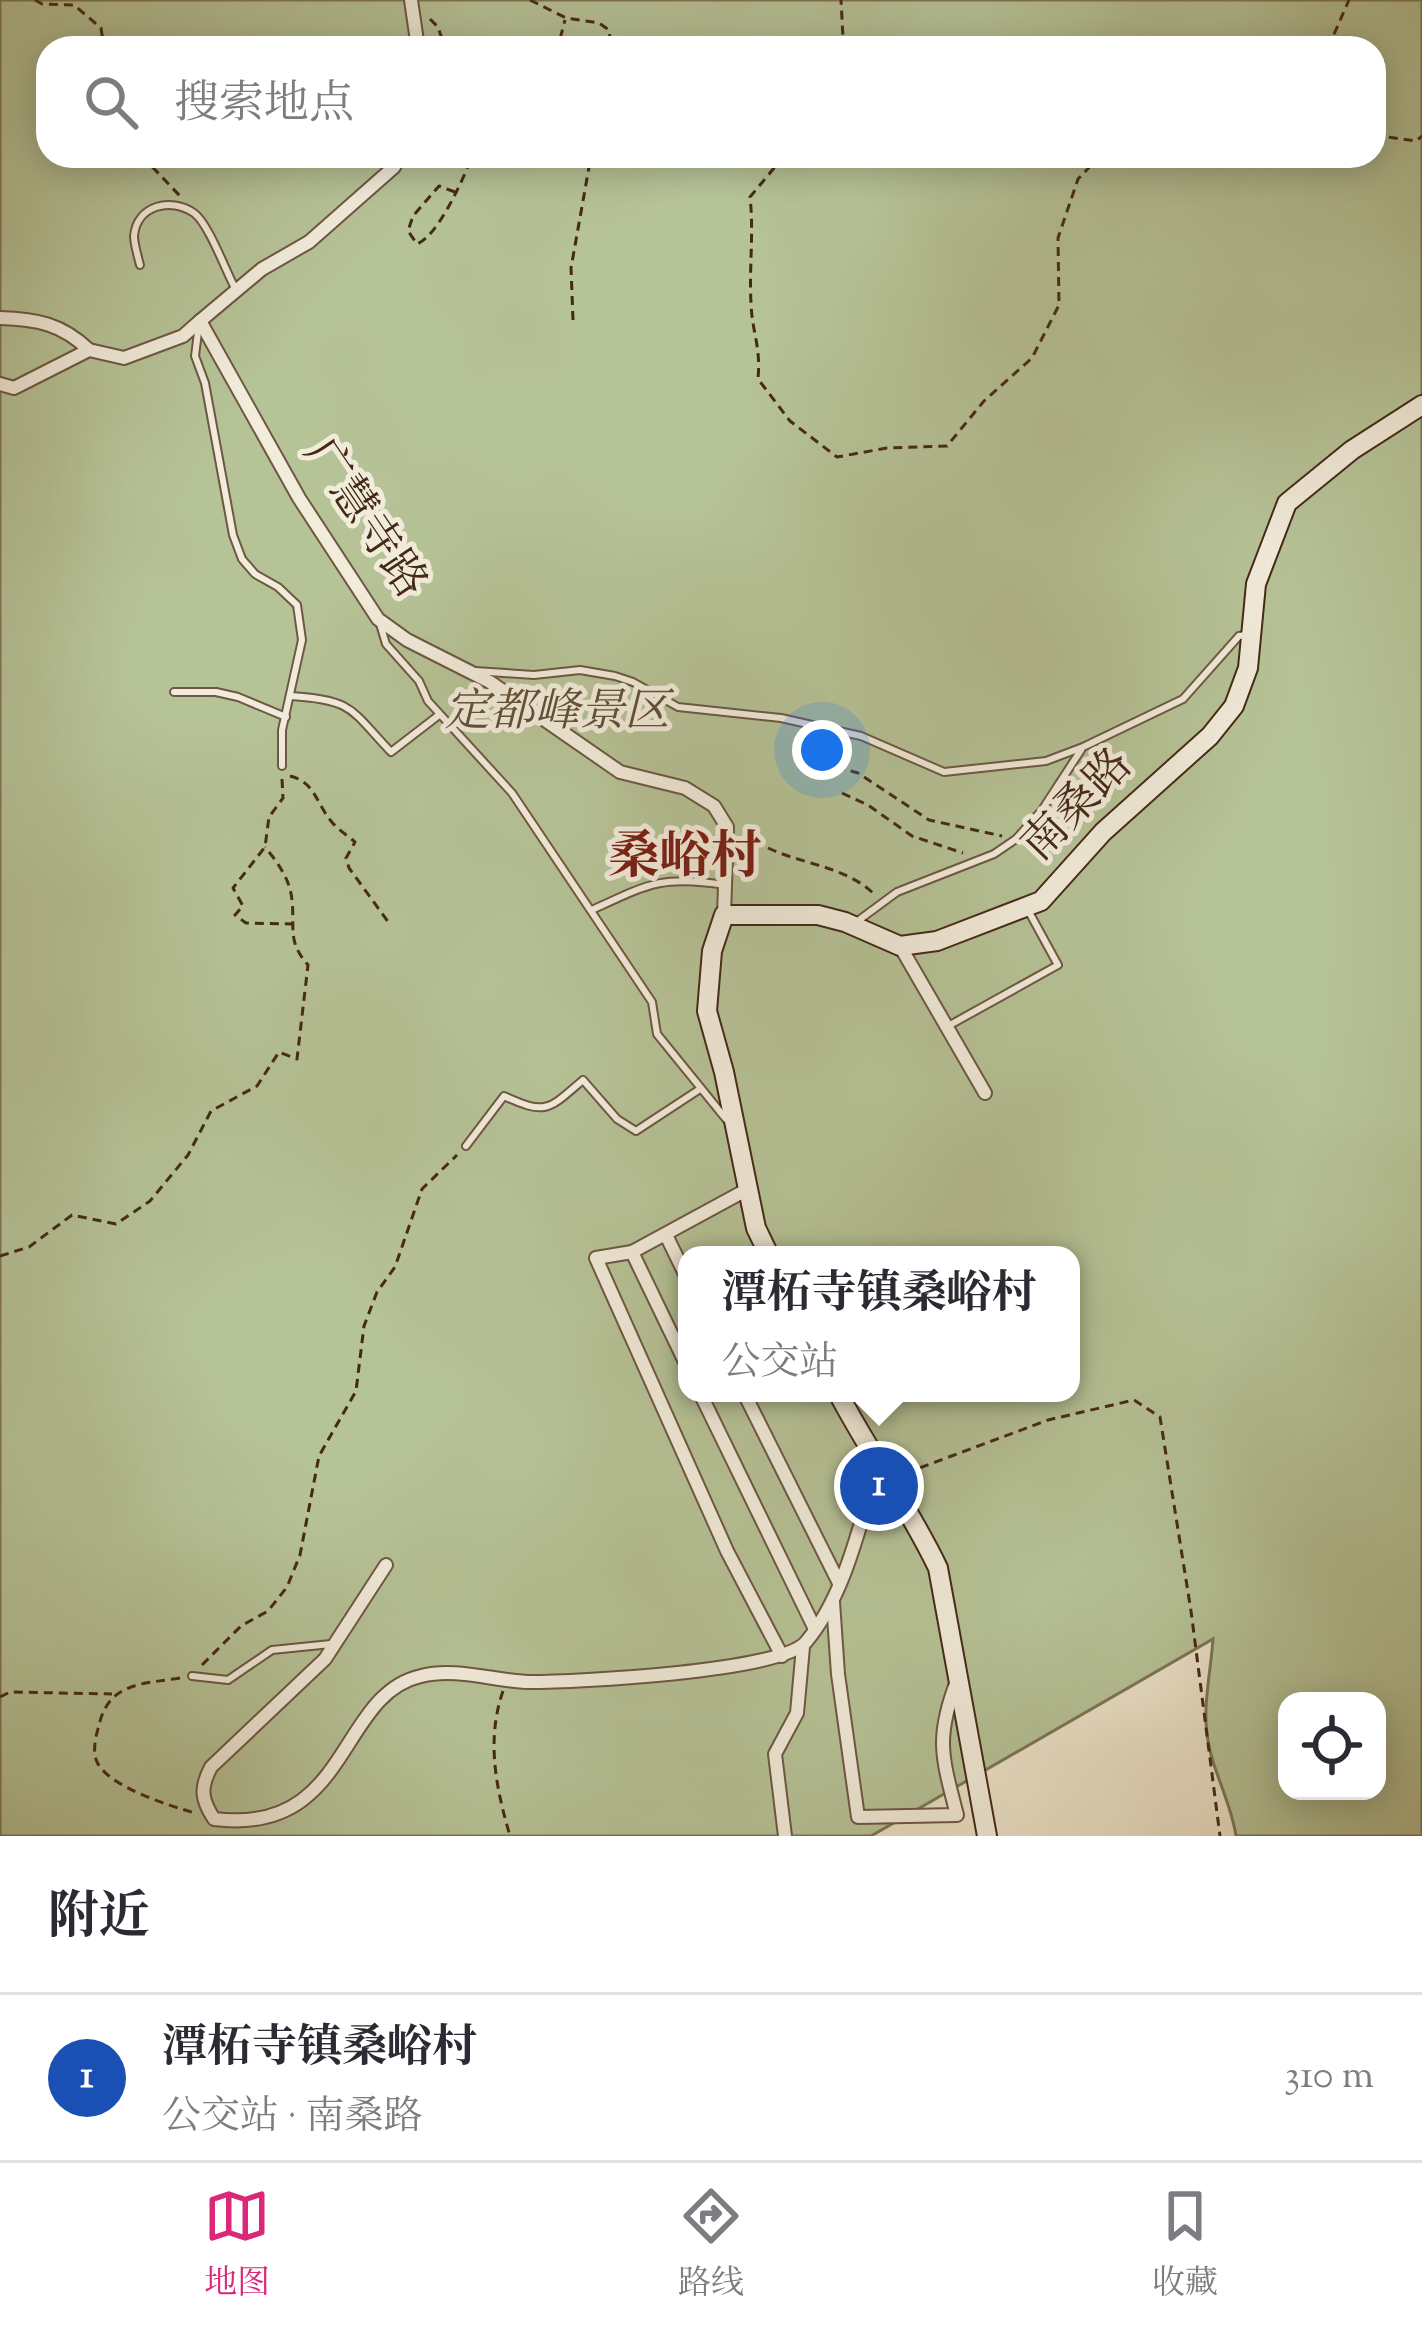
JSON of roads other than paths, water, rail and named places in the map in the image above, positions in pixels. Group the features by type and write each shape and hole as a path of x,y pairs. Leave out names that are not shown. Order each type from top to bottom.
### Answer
{"street":[{"path":"411,1 416,36"},
{"path":"0,318 35,319 61,327 89,350 124,358 183,336 262,269 321,232 393,168"},
{"name":"广慧寺路","path":"200,321 299,498 378,619 544,717 620,772 685,788 714,806 727,827 724,915"},
{"path":"0,384 14,388 89,350"},
{"name":"南桑路","path":"900,946 937,941 1041,901 1103,832 1210,736 1234,706 1248,668 1256,584 1287,503 1352,450 1422,405"},
{"path":"765,1246 756,1228 706,1011 712,951 724,915 818,915 900,946 985,1094"},
{"path":"748,1189 632,1252 596,1258 718,1532 782,1656"},
{"path":"666,1235 678,1260"},
{"path":"632,1252 678,1347"},
{"path":"704,1402 815,1629"},
{"path":"749,1402 839,1583"},
{"path":"843,1402 938,1568 987,1836"},
{"path":"784,1836 775,1754 796,1713 803,1647 833,1602 882,1473"},
{"path":"386,1565 325,1659 211,1767 202,1784 203,1802 214,1819 245,1827 269,1822 319,1796 381,1702 419,1676 459,1673 507,1682 555,1682 734,1666 803,1647"},
{"path":"833,1602 860,1836"},
{"path":"858,1817 957,1814 940,1750 945,1712 958,1679"},
{"path":"892,1816 894,1836"}],"lane":[{"path":"140,265 134,235 142,216 156,205 176,204 198,215 237,293"},
{"path":"200,321 195,356 205,383 233,535 254,574 297,605 302,640 286,717 282,766"},
{"path":"378,619 386,644 419,681 440,715 512,793 652,1002 657,1034 736,1131"},
{"path":"465,669 535,675 580,670 615,676 677,706 781,718 861,736 944,772 1046,761 1083,747 1183,699 1240,636 1253,634"},
{"path":"174,692 216,692 286,717"},
{"path":"291,696 345,704 391,752 440,715"},
{"path":"852,925 897,892 1016,839 1042,810 1083,747"},
{"path":"592,910 653,882 680,878 726,885"},
{"path":"947,1027 1058,965 1026,907"},
{"path":"466,1146 504,1096 548,1110 583,1080 617,1119 636,1131 700,1089"},
{"path":"192,1676 229,1680 272,1650 335,1644"}],"place":[{"name":"潭柘寺镇桑峪村","path":"879,1486"}],"district":[{"name":"桑峪村","path":"685,859"}],"park label":[{"name":"定都峰景区","path":"557,714"}]}
